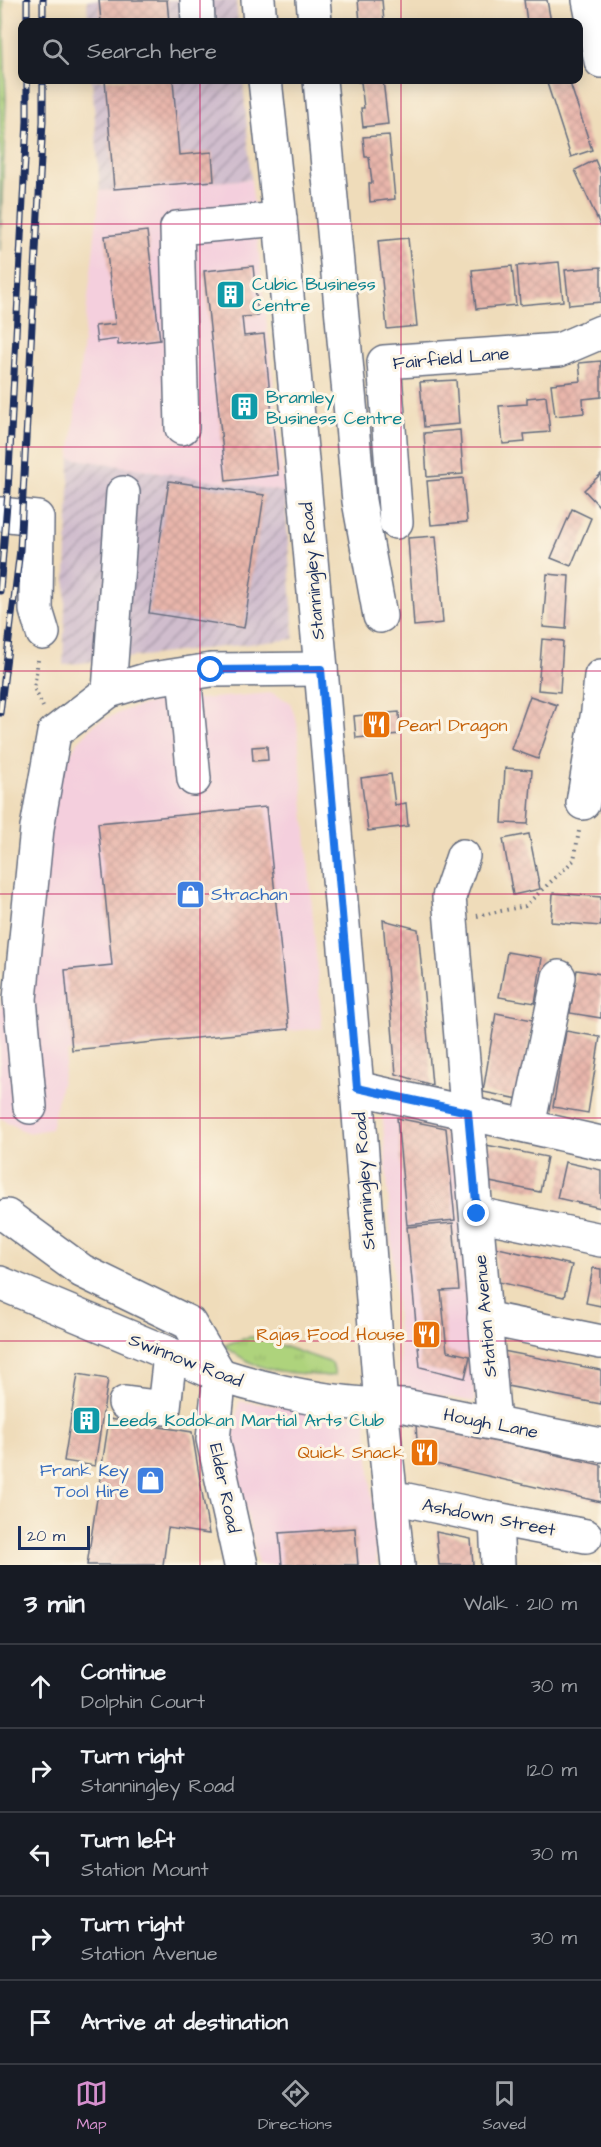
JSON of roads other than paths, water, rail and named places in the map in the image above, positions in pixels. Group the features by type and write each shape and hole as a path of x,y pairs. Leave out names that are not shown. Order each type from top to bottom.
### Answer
{"street":[{"path":"197,0 198,18"},
{"path":"258,0 260,18"},
{"path":"313,0 315,18"},
{"path":"589,0 601,61"},
{"name":"Stanningley Road","path":"265,84 321,669 357,1088 381,1406 398,1565"},
{"path":"320,84 358,501 380,616"},
{"path":"183,428 177,228 280,219"},
{"name":"Fairfield Lane","path":"396,522 384,362 559,350 601,332"},
{"path":"109,691 123,494"},
{"path":"0,514 37,518 36,610 43,633"},
{"path":"30,1107 20,999 37,828 54,733 109,691 146,680 211,670 321,669"},
{"path":"184,675 194,779"},
{"path":"584,803 601,676"},
{"name":"Station Avenue","path":"463,856 449,897 450,921 494,1423"},
{"path":"528,1126 558,977"},
{"path":"357,1088 528,1126 600,1136"},
{"path":"477,1214 601,1240"},
{"path":"7,1216 82,1271 189,1323 220,1375"},
{"name":"Swinnow Road","path":"0,1283 220,1375 290,1394 381,1406"},
{"path":"484,1318 601,1342"},
{"path":"125,1403 164,1408 170,1355"},
{"name":"Elder Road","path":"220,1375 213,1439 241,1565"},
{"name":"Hough Lane","path":"381,1406 405,1406 601,1445"},
{"name":"Ashdown Street","path":"391,1499 407,1500 586,1536"},
{"path":"496,1519 498,1565"}],"railway":[{"path":"27,0 27,18"},
{"path":"43,0 43,18"},
{"path":"0,591 8,491 27,84"},
{"path":"0,713 20,550 43,121 43,84"}],"place":[{"name":"Cubic Business Centre","path":"231,294"},
{"name":"Bramley Business Centre","path":"245,407"},
{"name":"Pearl Dragon","path":"377,725"},
{"name":"Strachan","path":"190,894"},
{"name":"Rajas Food House","path":"426,1334"},
{"name":"Leeds Kodokan Martial Arts Club","path":"86,1420"},
{"name":"Quick Snack","path":"425,1452"},
{"name":"Frank Key Tool Hire","path":"150,1480"}]}
